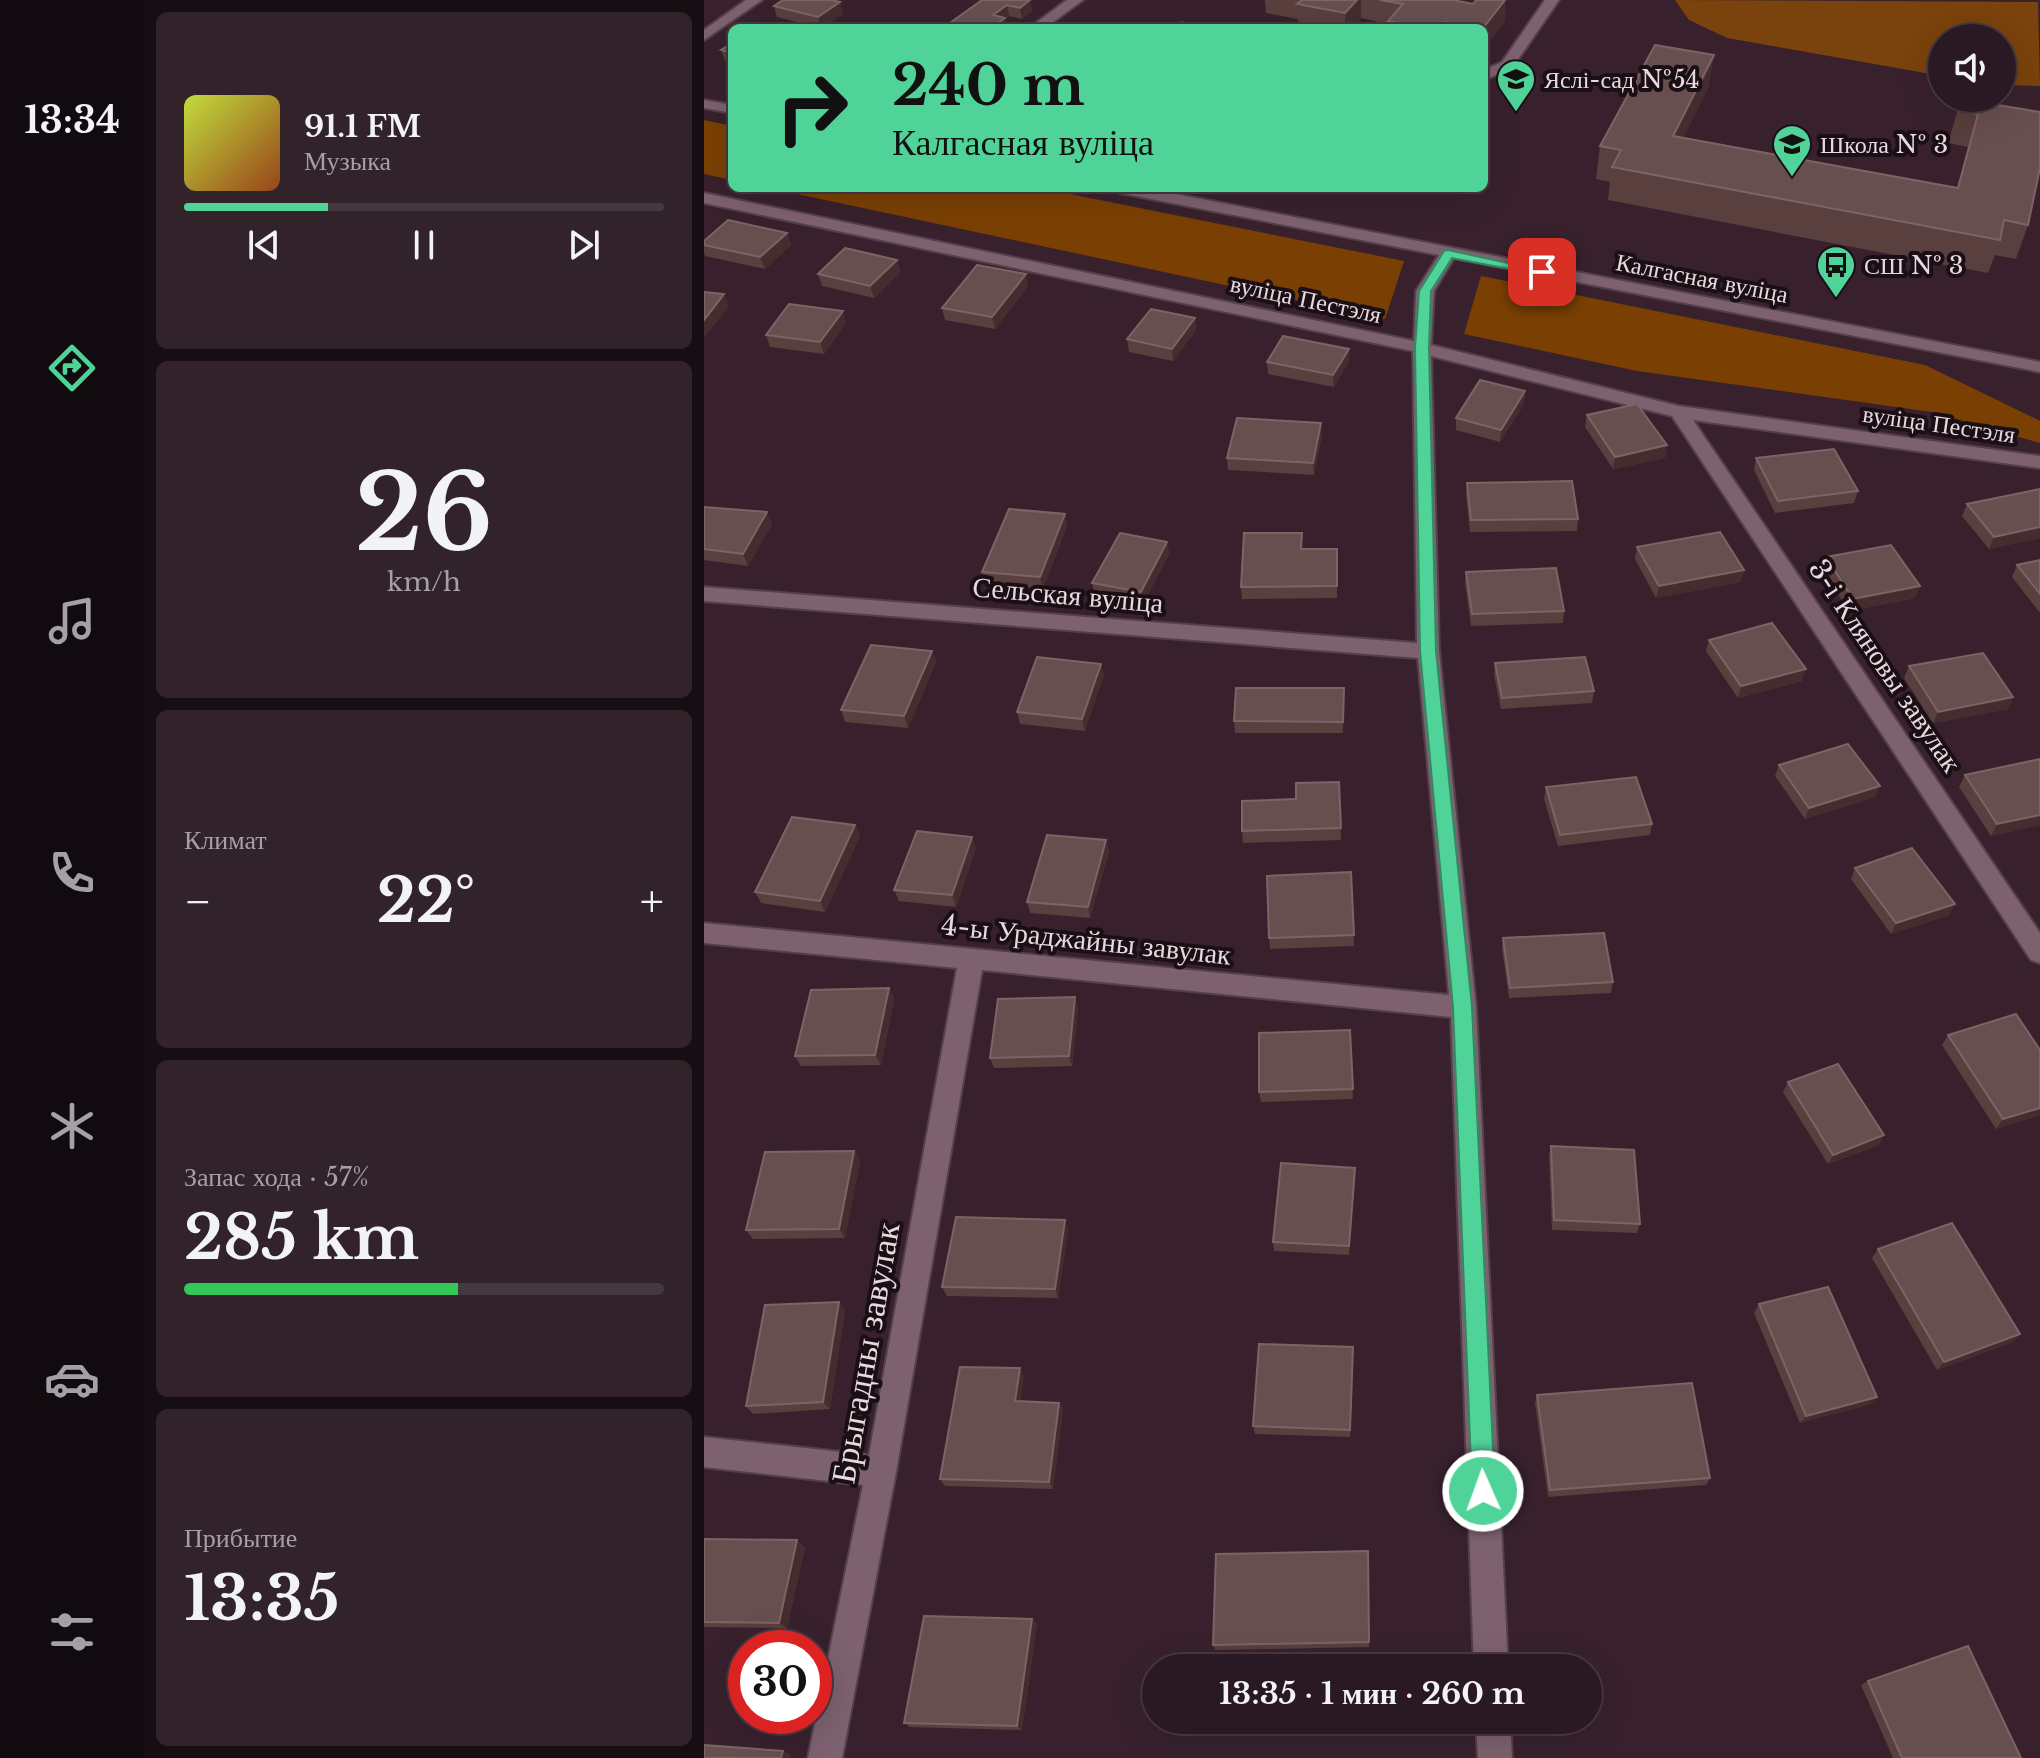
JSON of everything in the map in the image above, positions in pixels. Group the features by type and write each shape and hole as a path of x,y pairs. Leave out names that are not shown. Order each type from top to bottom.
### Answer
{"street":[{"path":"704,36 755,0"},
{"path":"1042,24 1076,0"},
{"path":"1488,76 1507,65 1552,0"},
{"path":"704,104 728,108"},
{"name":"Калгасная вуліца","path":"1140,192 2040,367"},
{"name":"вуліца Пестэля","path":"704,198 1422,348 1679,412 2040,462"},
{"path":"1448,254 1425,291 1422,348 1428,651 1463,1007 1490,1654"},
{"name":"3-і Кляновы завулак","path":"1679,412 2040,953"},
{"name":"Сельская вуліца","path":"704,594 1428,651"},
{"name":"4-ы Ураджайны завулак","path":"704,933 1463,1007"},
{"name":"Брыгадны завулак","path":"825,1758 881,1472 971,959"},
{"path":"704,1452 881,1472"},
{"path":"1494,1734 1495,1758"}],"shaded area":[{"path":"1675,0 2038,2 2040,86 2016,85 2016,24 1928,24 1928,74 1727,38 1689,20"},
{"path":"704,120 728,125 728,179 704,174"},
{"path":"788,192 1060,192 1404,261 1385,319"},
{"path":"1481,276 1925,365 2040,421 2040,443 1932,412 1637,371 1464,334"}],"building":[{"path":"783,0 840,2 818,17 774,6"},
{"path":"982,0 1030,0 1020,8 1007,5 993,15 1005,18 997,24 949,24"},
{"path":"1302,0 1357,0 1345,13 1297,4"},
{"path":"1380,0 1453,0 1473,4 1476,0 1505,0 1486,24 1403,24 1388,21 1403,4"},
{"path":"1655,45 1714,55 1673,136 1958,188 1978,114 1965,112 2016,112 2016,108 2040,112 2040,168 2028,225 2004,220 2000,240 1612,167 1621,150 1600,146"},
{"path":"728,220 787,233 760,257 704,245 704,241"},
{"path":"845,248 897,260 870,286 818,274"},
{"path":"977,265 1026,274 992,317 942,308"},
{"path":"704,292 724,294 704,320"},
{"path":"789,304 843,311 820,342 766,335"},
{"path":"1151,309 1195,318 1172,349 1127,339"},
{"path":"1283,336 1349,349 1333,375 1267,362"},
{"path":"1480,380 1525,391 1501,430 1456,418"},
{"path":"1637,404 1667,445 1615,457 1587,415"},
{"path":"1237,418 1321,423 1313,463 1227,458"},
{"path":"1834,449 1858,491 1778,501 1756,458"},
{"path":"1572,481 1578,519 1471,520 1467,483"},
{"path":"2040,489 2040,527 1994,537 1967,504"},
{"path":"704,507 767,512 743,554 704,549"},
{"path":"1009,509 1065,514 1040,577 982,572"},
{"path":"1720,532 1744,570 1659,586 1637,547"},
{"path":"1120,533 1167,542 1141,592 1092,583"},
{"path":"1244,533 1302,533 1301,549 1337,549 1337,586 1241,587"},
{"path":"1891,545 1920,586 1853,599 1826,557"},
{"path":"2040,560 2040,594 2017,565"},
{"path":"1556,568 1564,611 1472,614 1466,572"},
{"path":"1772,623 1806,669 1741,686 1709,640"},
{"path":"871,645 932,651 904,716 841,710"},
{"path":"1983,653 2013,697 1938,712 1909,666"},
{"path":"1037,657 1101,664 1082,719 1017,712"},
{"path":"1585,657 1594,691 1502,698 1495,663"},
{"path":"1236,688 1344,688 1343,722 1234,721"},
{"path":"1848,744 1880,786 1809,808 1779,765"},
{"path":"2040,759 2040,815 1997,824 1965,775"},
{"path":"1636,777 1652,824 1560,835 1546,787"},
{"path":"1339,782 1341,828 1242,831 1242,801 1296,799 1296,783"},
{"path":"792,817 855,825 820,901 755,892"},
{"path":"917,831 972,837 952,895 894,890"},
{"path":"1047,835 1106,840 1088,907 1027,902"},
{"path":"1912,848 1955,904 1896,923 1855,868"},
{"path":"1351,872 1354,935 1269,938 1267,876"},
{"path":"1604,933 1613,982 1510,988 1503,938"},
{"path":"889,988 875,1055 795,1056 811,990"},
{"path":"1075,997 1069,1056 990,1058 998,999"},
{"path":"2016,1014 2040,1050 2040,1108 2003,1119 1948,1035"},
{"path":"1350,1030 1353,1089 1259,1092 1259,1033"},
{"path":"1838,1064 1884,1135 1833,1155 1788,1082"},
{"path":"1551,1146 1634,1150 1640,1224 1554,1220"},
{"path":"854,1151 839,1229 746,1230 765,1152"},
{"path":"1281,1163 1355,1168 1349,1246 1273,1242"},
{"path":"956,1217 1065,1220 1055,1289 942,1287"},
{"path":"1952,1223 2020,1334 1944,1362 1878,1249"},
{"path":"1828,1287 1877,1397 1806,1416 1759,1304"},
{"path":"839,1302 823,1402 746,1406 765,1305"},
{"path":"1259,1344 1353,1347 1350,1430 1253,1426"},
{"path":"960,1367 1020,1368 1015,1401 1059,1403 1049,1482 940,1479"},
{"path":"1692,1383 1710,1478 1550,1490 1537,1395"},
{"path":"704,1539 797,1540 779,1623 704,1622"},
{"path":"1368,1551 1369,1642 1213,1645 1216,1554"},
{"path":"924,1616 1032,1619 1017,1726 904,1723"},
{"path":"1968,1646 2021,1758 1902,1758 1868,1681"},
{"path":"704,1745 783,1751 781,1758 704,1758"}],"place":[{"name":"Яслі-сад №54","path":"1516,113"},
{"name":"Школа № 3","path":"1792,178"},
{"name":"СШ № 3","path":"1836,299"}],"route":[{"path":"1483,1491 1463,1007 1428,651 1422,348 1425,291 1448,254 1542,272"}]}
